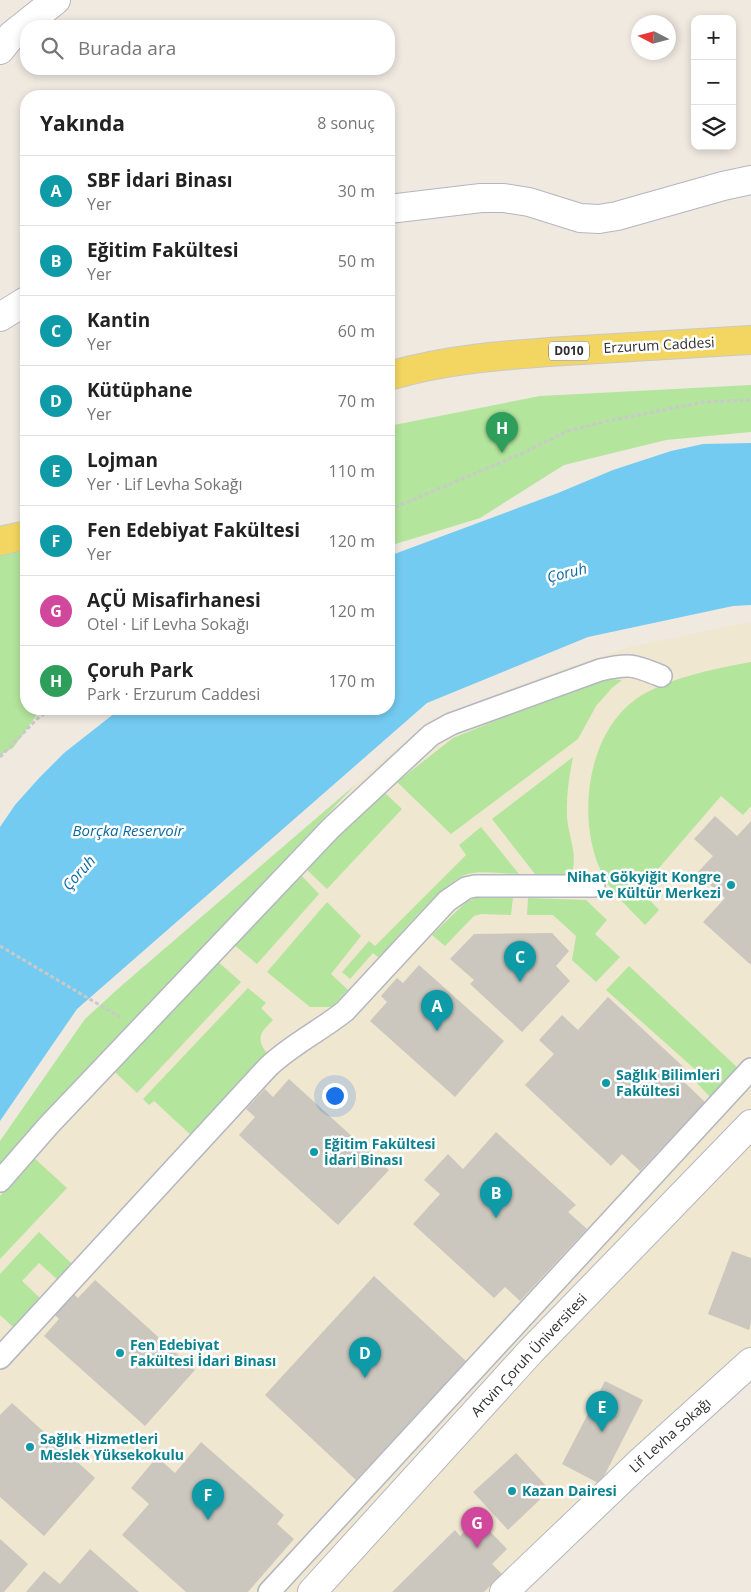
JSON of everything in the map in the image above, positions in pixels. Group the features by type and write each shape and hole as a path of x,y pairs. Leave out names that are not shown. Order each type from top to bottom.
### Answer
{"main road":[{"name":"Erzurum Caddesi","path":"395,375 466,359 514,354 751,340"},
{"path":"0,541 20,536"}],"street":[{"path":"31,20 56,0"},
{"path":"0,50 20,29"},
{"path":"395,208 480,198 504,198 529,202 580,218 599,219 618,216 751,180"},
{"path":"0,317 20,305"},
{"path":"0,1181 48,1126 331,828 431,735 451,724 600,670 619,665 636,665 661,676"},
{"path":"0,1358 268,1067 291,1047 332,1021 344,1011 446,901 466,888 475,886 594,886"},
{"path":"269,1592 751,1069"},
{"name":"Artvin Çoruh Üniversitesi","path":"312,1592 531,1351 751,1124"},
{"name":"Lif Levha Sokağı","path":"504,1592 638,1464 751,1362"}],"path":[{"path":"395,507 523,453 567,431 704,402 751,400"},
{"path":"0,757 42,715"},
{"path":"0,946 101,1005"}],"shaded area":[{"path":"751,623 751,1373 631,1488 527,1592 0,1592 0,1141 85,1019 430,720 556,671 633,646"}],"green space":[{"path":"751,385 751,432 666,440 564,465 480,518 395,544 395,425 540,396"},
{"path":"20,551 20,715 37,715 13,748 0,755 0,555"},
{"path":"751,662 751,806 743,815 721,796 640,890 659,910 645,925 609,885 600,869 593,848 588,802 597,754 606,733 619,714 636,699 661,686 691,675"},
{"path":"611,679 622,680 596,706 578,739 451,834 397,782 453,738 573,689"},
{"path":"573,757 568,787 567,809 574,858 572,872 564,875 535,874 492,819"},
{"path":"355,785 0,1164 0,1141 85,1019"},
{"path":"385,793 402,809 327,889 305,868"},
{"path":"481,827 519,874 480,872 468,874 458,879 434,898 379,958 373,953 350,979 342,972 369,941 375,946 466,855 459,845"},
{"path":"299,873 319,894 257,964 233,944"},
{"path":"492,896 513,897 511,915 481,914 474,916 445,946 432,935 466,902 475,898"},
{"path":"528,898 586,900 607,920 595,934 620,957 596,982 572,960 576,936 553,915 527,915"},
{"path":"327,902 361,936 331,974 348,990 332,1007 310,1007 267,972"},
{"path":"217,961 241,982 137,1093 115,1072"},
{"path":"629,966 739,1069 711,1098 694,1080 697,1071 606,990"},
{"path":"248,988 266,1003 261,1008 273,1020 265,1028 260,1039 267,1053 192,1136 154,1101 149,1105 143,1099"},
{"path":"33,1157 67,1188 0,1259 0,1196"},
{"path":"39,1232 73,1265 58,1280 39,1263 22,1281 42,1300 15,1329 0,1315 0,1274"}],"water":[{"name":"Borçka Reservoir","path":"751,443 751,605 733,606 588,637 427,703 77,1009 0,1121 0,827 15,805 64,753 112,715 395,715 395,554 558,493 613,470 671,451 703,444"}],"building":[{"name":"Nihat Gökyiğit Kongre ve Kültür Merkezi","path":"715,816 737,836 751,821 751,965 703,922 725,898 697,873 713,856 694,839"},
{"path":"552,933 569,951 556,966 570,981 522,1032 470,984 474,980 450,959 474,934"},
{"path":"419,965 504,1041 455,1097 370,1021 387,1002 381,996 397,978 403,983"},
{"name":"Sağlık Bilimleri Fakültesi","path":"608,997 690,1073 683,1081 705,1102 640,1171 622,1154 611,1166 525,1085 554,1054 539,1040 562,1015 578,1030"},
{"name":"Eğitim Fakültesi İdari Binası","path":"289,1079 389,1170 338,1225 239,1135 255,1117 246,1109 265,1089 273,1097"},
{"path":"496,1132 576,1205 568,1212 587,1229 520,1301 505,1287 494,1298 413,1224 440,1194 424,1180 448,1154 463,1169"},
{"path":"732,1251 751,1258 751,1323 749,1330 708,1314"},
{"path":"374,1276 466,1361 356,1480 265,1395"},
{"name":"Fen Edebiyat Fakültesi İdari Binası","path":"95,1280 195,1370 145,1426 44,1336 59,1319 54,1314 73,1293 78,1298"},
{"path":"605,1381 643,1400 600,1484 562,1464"},
{"name":"Sağlık Hizmetleri Meslek Yüksekokulu","path":"12,1403 95,1478 44,1536 0,1497 0,1415"},
{"path":"201,1442 284,1515 277,1524 294,1539 248,1592 186,1592 122,1535 149,1504 131,1488 157,1457 175,1473"},
{"name":"Kazan Dairesi","path":"516,1453 550,1490 508,1530 473,1492"},
{"path":"478,1519 507,1549 492,1564 502,1574 484,1592 392,1592 455,1530 460,1536"},
{"path":"0,1539 28,1564 4,1592 0,1592"},
{"path":"90,1549 139,1592 26,1592 44,1571 60,1584"}],"place":[{"name":"Çoruh Park","path":"502,453"},
{"name":"Nihat Gökyiğit Kongre ve Kültür Merkezi","path":"731,885"},
{"name":"Kantin","path":"520,982"},
{"name":"SBF İdari Binası","path":"437,1031"},
{"name":"Sağlık Bilimleri Fakültesi","path":"606,1083"},
{"name":"Eğitim Fakültesi İdari Binası","path":"314,1152"},
{"name":"Eğitim Fakültesi","path":"496,1218"},
{"name":"Fen Edebiyat Fakültesi İdari Binası","path":"120,1353"},
{"name":"Kütüphane","path":"365,1378"},
{"name":"Lojman","path":"602,1432"},
{"name":"Sağlık Hizmetleri Meslek Yüksekokulu","path":"30,1447"},
{"name":"Kazan Dairesi","path":"512,1491"},
{"name":"Fen Edebiyat Fakültesi","path":"208,1520"},
{"name":"AÇÜ Misafirhanesi","path":"477,1548"}],"water label":[{"name":"Çoruh","path":"567,573"},
{"name":"Çoruh","path":"79,873"}]}
